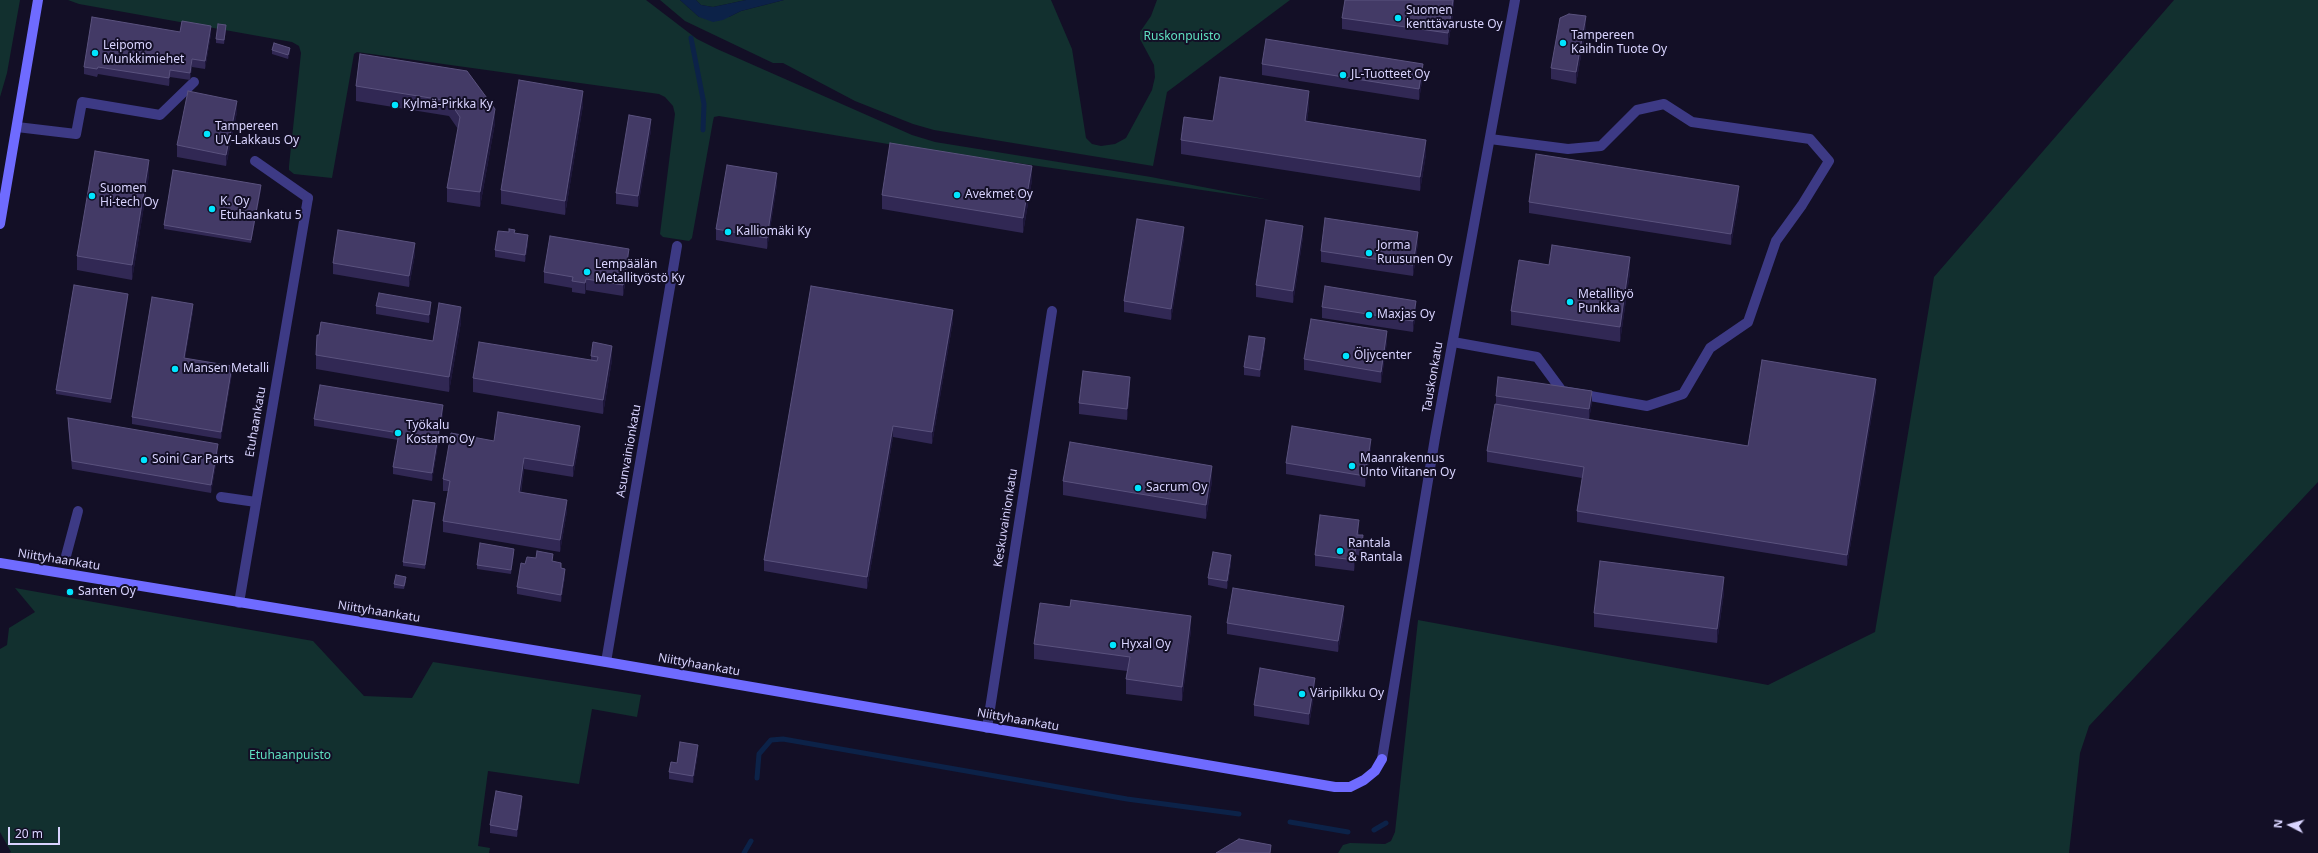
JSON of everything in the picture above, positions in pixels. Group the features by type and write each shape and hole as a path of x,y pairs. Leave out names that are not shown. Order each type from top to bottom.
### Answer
{"street":[{"path":"0,224 38,0"},
{"name":"Tauskonkatu","path":"1382,759 1453,342 1515,0"},
{"path":"17,127 76,134 82,102 160,115 194,82"},
{"path":"1453,342 1537,356 1562,390 1648,406 1683,394 1710,348 1748,322 1776,241 1802,205 1829,161 1810,139 1692,122 1664,104 1637,110 1601,146 1568,149 1490,139"},
{"name":"Etuhaankatu","path":"239,603 308,198 255,161"},
{"name":"Asunvainionkatu","path":"606,662 677,246"},
{"name":"Keskuvainionkatu","path":"987,728 1052,311"},
{"path":"221,497 256,502"},
{"path":"66,556 78,511"},
{"name":"Niittyhaankatu","path":"0,564 606,662 1335,787 1350,787 1364,780 1375,771 1382,759"}],"green space":[{"path":"0,0 20,0 7,73 0,97"},
{"path":"68,0 646,0 697,39 912,135 935,142 1151,177 1270,200 888,144 719,116 714,117 713,121 692,238 689,241 663,237 660,234 675,114 673,106 665,97 659,94 357,52 354,54 332,178 294,174 289,170 289,166 301,53 299,46 292,42 79,4"},
{"name":"Ruskonpuisto","path":"660,0 680,0 699,17 729,17 741,11 784,0 1051,0 1072,49 1086,138 1092,144 1101,146 1115,144 1126,138 1152,90 1155,77 1154,65 1140,39 1140,32 1151,16 1157,0 1290,0 1167,92 1153,166 934,130 913,124 855,101 783,63 773,63 685,21"},
{"path":"696,0 746,0 713,7 701,5"},
{"path":"2174,0 2318,0 2318,482 2089,726 2080,753 2069,853 1338,853 1343,845 1350,843 1385,844 1391,841 1395,832 1418,620 1768,685 1875,632 1934,277"},
{"name":"Etuhaanpuisto","path":"15,588 313,641 364,696 412,698 433,662 641,695 637,717 592,709 579,784 488,771 478,846 490,848 489,853 9,853 11,852 0,832 0,649 7,645 9,628 35,612"}],"water":[{"path":"680,0 696,0 701,5 713,7 746,0 784,0 741,11 723,20 713,22 699,17"}],"building":[{"name":"Suomen kenttävaruste Oy","path":"1345,0 1453,0 1448,33 1342,18"},
{"path":"1569,14 1586,16 1576,72 1551,68 1560,18"},
{"path":"92,17 180,32 182,21 211,26 205,61 192,59 190,73 170,70 169,78 98,67 97,69 84,67"},
{"path":"218,24 226,25 224,40 216,39"},
{"path":"1266,39 1423,64 1419,89 1262,64"},
{"path":"274,43 290,48 288,55 272,50"},
{"path":"360,54 467,71 495,109 480,192 447,188 460,117 449,101 356,86"},
{"path":"1220,77 1309,91 1305,121 1426,140 1420,177 1181,140 1184,117 1213,121"},
{"path":"519,80 583,91 565,201 501,190"},
{"name":"Tampereen UV-Lakkaus Oy","path":"188,91 237,101 226,155 177,145"},
{"path":"629,115 651,119 638,196 616,193"},
{"name":"Avekmet Oy","path":"890,143 1032,166 1023,218 882,195"},
{"path":"95,151 149,160 132,265 77,256"},
{"path":"1536,154 1739,186 1731,234 1529,202"},
{"path":"727,165 777,173 767,238 716,229"},
{"name":"K. Oy Etuhaankatu 5","path":"173,170 261,185 251,240 164,225"},
{"name":"Jorma Ruusunen Oy","path":"1325,218 1418,232 1413,265 1321,251"},
{"path":"1137,219 1184,227 1171,309 1124,301"},
{"path":"1266,220 1303,226 1293,291 1256,285"},
{"path":"509,229 515,230 514,233 528,235 525,255 495,250 498,231 509,232"},
{"path":"338,230 415,243 409,276 333,263"},
{"name":"Lempäälän Metallityöstö Ky","path":"550,236 629,249 623,285 586,279 585,283 572,281 573,277 544,272"},
{"name":"Metallityö Punkka","path":"1552,245 1630,257 1620,327 1511,311 1519,260 1549,265"},
{"path":"74,285 128,294 111,399 56,390"},
{"path":"811,286 953,310 932,432 893,426 867,577 764,560"},
{"path":"1325,286 1416,301 1413,321 1322,307"},
{"path":"379,293 431,302 429,315 376,306"},
{"name":"Mansen Metalli","path":"152,297 193,304 184,358 232,366 221,432 132,417"},
{"path":"439,303 461,307 449,377 316,355 317,335 319,335 321,322 433,341"},
{"name":"Öljycenter","path":"1311,319 1387,331 1381,372 1304,359"},
{"path":"1249,336 1265,338 1260,370 1244,367"},
{"path":"479,342 597,361 598,357 591,356 593,342 612,346 603,400 473,378"},
{"path":"1762,360 1876,379 1847,555 1577,511 1584,467 1487,451 1495,404 1748,446"},
{"path":"1083,371 1130,377 1127,409 1079,403"},
{"path":"1498,377 1592,391 1589,409 1496,396"},
{"name":"Työkalu Kostamo Oy","path":"320,385 443,405 432,473 393,467 399,433 314,419"},
{"path":"498,412 580,426 573,466 524,458 519,492 567,500 560,540 443,521 450,481 443,479 451,433 494,441"},
{"name":"Soini Car Parts","path":"68,418 218,444 211,485 72,461"},
{"path":"1292,426 1371,439 1365,476 1286,463"},
{"name":"Sacrum Oy","path":"1070,442 1212,466 1206,505 1063,481"},
{"path":"413,500 435,503 425,565 403,562"},
{"name":"Rantala & Rantala","path":"1320,515 1359,520 1357,535 1363,535 1362,545 1356,544 1354,560 1315,555"},
{"path":"480,543 514,549 511,570 477,565"},
{"path":"537,551 553,554 552,561 561,563 561,568 565,569 561,595 517,587 521,563 525,564 527,557 536,558"},
{"path":"1213,552 1231,555 1227,581 1208,578"},
{"path":"1600,561 1724,577 1717,629 1594,613"},
{"path":"396,575 406,577 404,586 394,584"},
{"path":"1233,588 1344,606 1338,641 1227,623"},
{"name":"Hyxal Oy","path":"1071,600 1191,616 1182,687 1126,679 1130,657 1034,644 1040,603 1070,607"},
{"path":"1260,668 1315,678 1309,714 1254,705"},
{"path":"680,742 698,745 693,776 669,772 671,762 677,763"},
{"path":"496,791 522,796 517,830 490,825"},
{"path":"1239,839 1271,845 1270,853 1216,853"}],"waterway":[{"path":"691,38 704,104 703,130"},
{"path":"757,778 759,754 771,740 783,739 1127,799 1239,814"},
{"path":"1290,822 1348,832"},
{"path":"1374,830 1386,823"},
{"path":"744,853 751,841"}],"place":[{"name":"Suomen kenttävaruste Oy","path":"1398,18"},
{"name":"Tampereen Kaihdin Tuote Oy","path":"1563,43"},
{"name":"Leipomo Munkkimiehet","path":"95,53"},
{"name":"JL-Tuotteet Oy","path":"1343,75"},
{"name":"Kylmä-Pirkka Ky","path":"395,105"},
{"name":"Tampereen UV-Lakkaus Oy","path":"207,134"},
{"name":"Avekmet Oy","path":"957,195"},
{"name":"Suomen Hi-tech Oy","path":"92,196"},
{"name":"K. Oy Etuhaankatu 5","path":"212,209"},
{"name":"Kalliomäki Ky","path":"728,232"},
{"name":"Jorma Ruusunen Oy","path":"1369,253"},
{"name":"Lempäälän Metallityöstö Ky","path":"587,272"},
{"name":"Metallityö Punkka","path":"1570,302"},
{"name":"Maxjas Oy","path":"1369,315"},
{"name":"Öljycenter","path":"1346,356"},
{"name":"Mansen Metalli","path":"175,369"},
{"name":"Työkalu Kostamo Oy","path":"398,433"},
{"name":"Soini Car Parts","path":"144,460"},
{"name":"Maanrakennus Unto Viitanen Oy","path":"1352,466"},
{"name":"Sacrum Oy","path":"1138,488"},
{"name":"Rantala & Rantala","path":"1340,551"},
{"name":"Santen Oy","path":"70,592"},
{"name":"Hyxal Oy","path":"1113,645"},
{"name":"Väripilkku Oy","path":"1302,694"}]}
